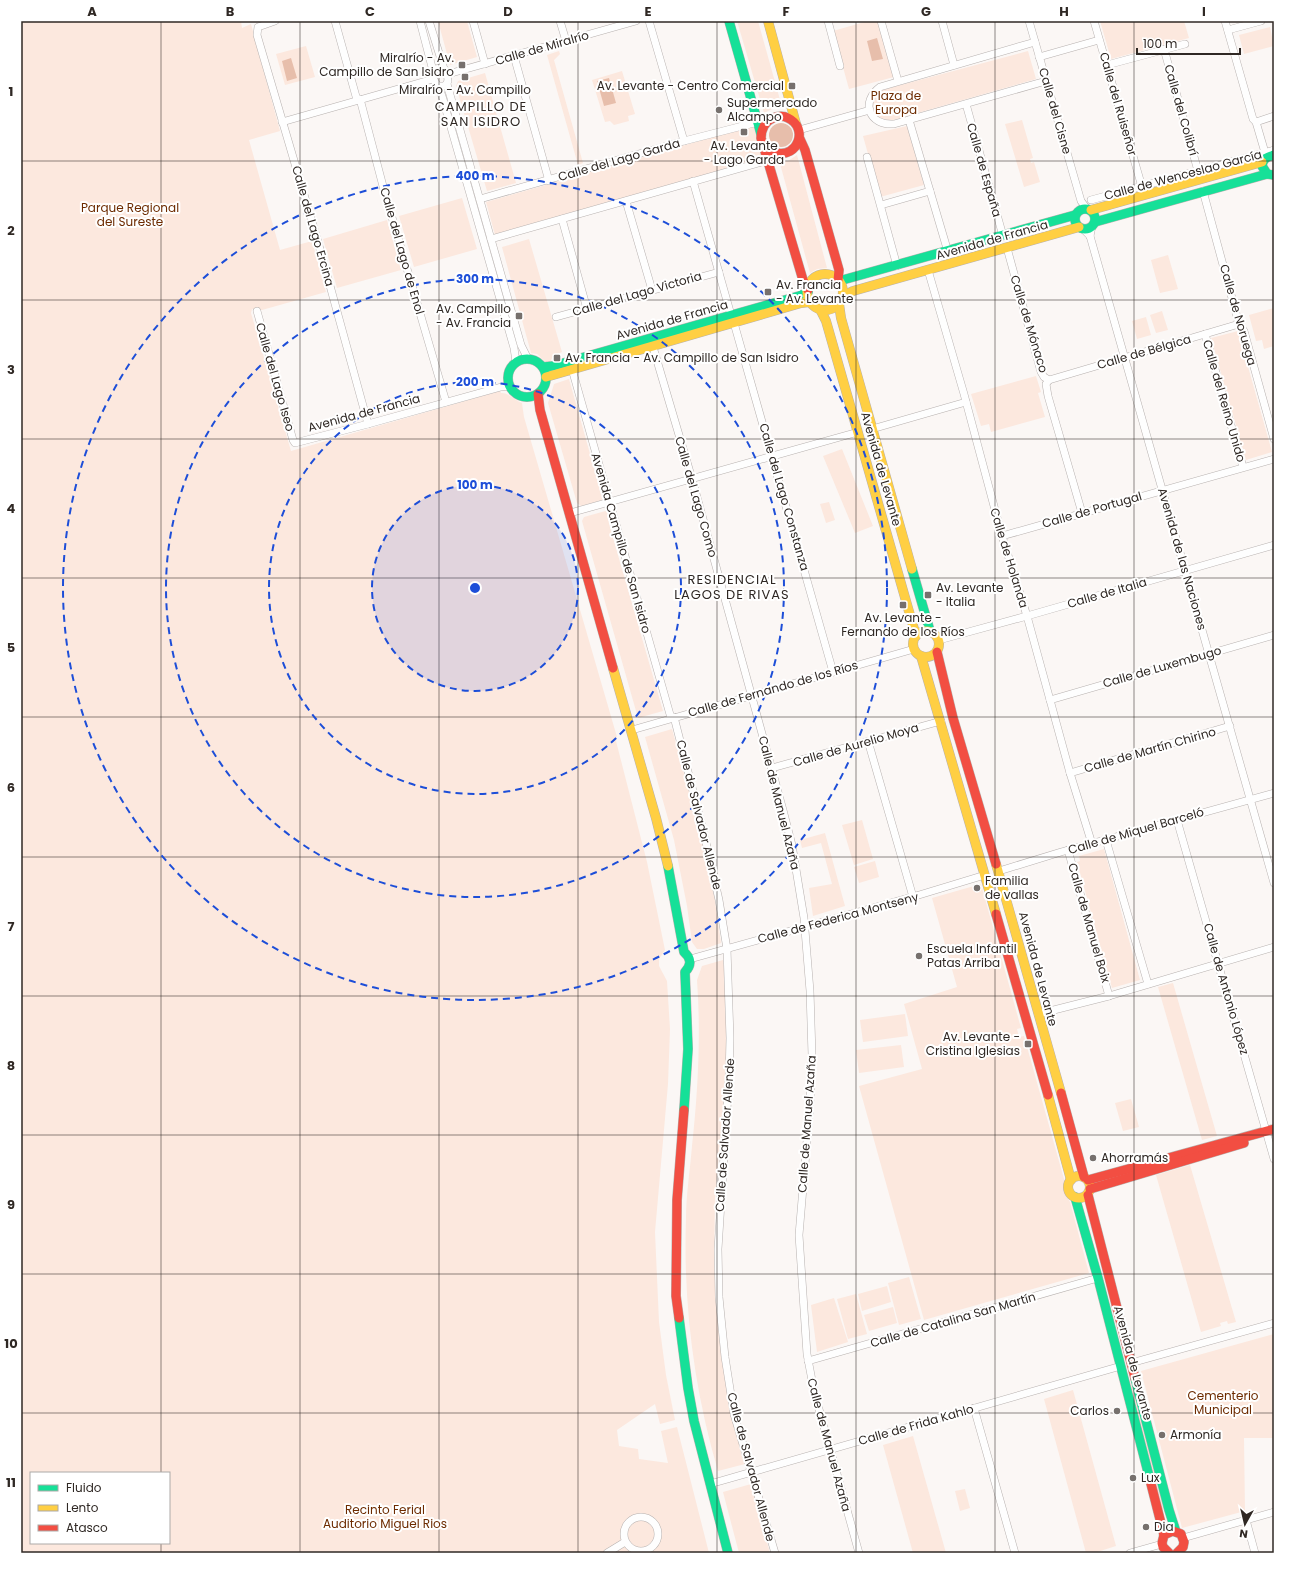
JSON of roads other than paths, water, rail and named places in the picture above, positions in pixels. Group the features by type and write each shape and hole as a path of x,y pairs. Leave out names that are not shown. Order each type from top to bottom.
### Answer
{"street":[{"name":"Calle del Lago Ercina","path":"274,21 261,25 257,29 257,35 318,242 368,424"},
{"name":"Calle del Lago de Enol","path":"335,21 446,402"},
{"path":"420,21 433,75 444,102 514,348 516,362"},
{"path":"429,21 446,72 447,84 521,345 528,359"},
{"path":"473,21 485,64"},
{"path":"560,21 566,41"},
{"name":"Calle de Miralrío","path":"433,75 438,68 446,72 485,64 636,21"},
{"path":"649,21 684,141"},
{"path":"729,21 802,280 808,291 810,302 820,309 827,310 834,308 841,300 843,288 838,280 831,275 818,276 811,282 808,291"},
{"path":"768,21 798,131 839,270 838,280"},
{"path":"881,21 898,81"},
{"path":"942,21 954,65"},
{"name":"Calle del Cisne","path":"1029,21 1084,207"},
{"name":"Calle del Ruiseñor","path":"1094,21 1142,187"},
{"path":"1226,21 1253,119 1256,122 1267,157"},
{"path":"1228,30 1261,21"},
{"path":"831,22 840,66"},
{"path":"1039,58 1100,40"},
{"path":"1035,42 880,87 871,97 870,110 873,118 883,124 894,124 1046,81"},
{"path":"1107,65 1185,44"},
{"name":"Calle del Colibrí","path":"1164,49 1198,171"},
{"path":"514,56 549,181"},
{"path":"282,122 358,100 433,75"},
{"path":"438,86 442,87 447,84"},
{"name":"Calle de España","path":"966,104 1003,236"},
{"path":"798,131 870,110"},
{"path":"761,134 764,125 779,116 788,118 798,131 796,147 789,153 779,154 771,152 765,148"},
{"path":"1256,122 1274,116"},
{"path":"909,120 948,252"},
{"name":"Calle del Lago Garda","path":"480,200 684,141 758,122"},
{"name":"Calle de Wenceslao García","path":"1084,207 1142,187 1198,171 1267,157 1274,150"},
{"path":"867,157 897,266"},
{"name":"Avenida de Francia","path":"838,280 948,252 1003,236 1084,207 1267,157 1264,171 1272,176"},
{"path":"491,239 769,160"},
{"name":"Avenida de Francia","path":"841,300 853,292 928,270 1007,248 1088,228 1203,191 1272,176"},
{"name":"Calle del Lago Constanza","path":"694,181 833,672"},
{"path":"881,205 930,191"},
{"name":"Calle de Noruega","path":"1203,191 1274,439"},
{"path":"626,201 652,290"},
{"path":"1084,207 1096,218 1088,228 1076,224 1084,207"},
{"path":"562,219 587,309"},
{"name":"Avenida de las Naciones","path":"1088,228 1274,883"},
{"name":"Calle de Mónaco","path":"1007,248 1041,372 1048,380 1046,384 1048,396 1082,514"},
{"name":"Calle de Holanda","path":"928,270 966,402 1002,536 1027,616 1070,773 1092,844"},
{"name":"Calle del Lago Victoria","path":"556,317 719,272"},
{"name":"Avenida de Francia","path":"546,377 653,346 799,296 808,291"},
{"name":"Avenida de Levante","path":"841,300 840,318 930,631"},
{"name":"Avenida de Francia","path":"542,367 553,366 733,319 810,302"},
{"name":"Avenida de Levante","path":"820,309 826,321 916,636"},
{"name":"Calle del Lago Iseo","path":"257,311 295,443"},
{"name":"Calle de Bélgica","path":"1048,380 1240,324"},
{"name":"Calle del Reino Unido","path":"1205,334 1243,467"},
{"name":"Calle del Lago Como","path":"653,346 692,479 751,695"},
{"path":"528,359 538,363 542,367 546,377 545,384 538,394 530,397 522,397 514,393 507,381 509,370 516,362 528,359"},
{"name":"Avenida Campillo de San Isidro","path":"572,369 673,717"},
{"name":"Avenida de Francia","path":"295,443 501,386 509,386"},
{"path":"538,394 540,410 656,818 678,914 681,943 684,952 690,959 690,966 685,972 688,1049 677,1200 676,1296 688,1388 694,1421 728,1553"},
{"path":"872,429 966,402"},
{"path":"570,514 772,455 858,432"},
{"name":"Calle de Portugal","path":"1002,536 1274,459"},
{"name":"Calle de Italia","path":"939,640 1274,545"},
{"path":"930,631 934,633 939,640 939,648 937,652 930,657 921,656 914,649 913,642 916,636 922,632 930,631"},
{"name":"Calle de Luxembugo","path":"1050,700 1274,635"},
{"name":"Calle de Fernando de los Ríos","path":"632,730 914,649"},
{"name":"Avenida de Levante","path":"937,652 953,718 999,871 1038,1014 1088,1185 1170,1510 1180,1535"},
{"name":"Avenida de Levante","path":"921,656 1052,1109 1071,1180"},
{"name":"Calle de Manuel Azaña","path":"751,695 792,846 805,926 810,991 812,1056 810,1105 799,1235 808,1361 814,1391 859,1553"},
{"name":"Calle de Salvador Allende","path":"673,717 706,838 720,900 727,949 730,1044 727,1122 718,1249 719,1298 725,1357 734,1414 774,1553"},
{"name":"Calle de Aurelio Moya","path":"772,768 940,721"},
{"name":"Calle de Martín Chirino","path":"1070,773 1230,726"},
{"path":"868,741 913,897"},
{"name":"Calle de Miquel Barceló","path":"999,871 1068,850 1274,793"},
{"name":"Calle de Antonio López","path":"1177,820 1218,963 1270,1132 1274,1159"},
{"path":"1106,840 1148,984"},
{"name":"Calle de Manuel Boix","path":"1068,850 1109,996"},
{"name":"Calle de Federica Montseny","path":"690,959 913,897 985,875"},
{"path":"1038,1014 1109,996 1274,947"},
{"path":"1088,1185 1077,1176 1071,1180 1068,1188 1070,1194 1080,1198 1088,1185 1270,1132"},
{"name":"Avenida de Levante","path":"1075,1197 1121,1366 1163,1539 1164,1549 1168,1553"},
{"name":"Calle de Catalina San Martín","path":"808,1361 1098,1278"},
{"path":"1132,1363 1274,1323"},
{"name":"Calle de Frida Kahlo","path":"710,1484 1121,1366"},
{"path":"974,1408 1015,1553"},
{"path":"1130,1553 1163,1539 1170,1532 1180,1535 1274,1512"},
{"path":"641,1516 647,1518 656,1526 658,1537 655,1543 649,1549 642,1552 632,1549 625,1542 623,1530 626,1524 635,1517 641,1516"},
{"path":"1246,1520 1255,1553"},
{"path":"1180,1535 1184,1544 1181,1552"},
{"path":"607,1553 625,1542"},
{"path":"655,1543 657,1553"}],"place":[{"name":"Miralrío - Av. Campillo de San Isidro","path":"462,65"},
{"name":"Miralrío - Av. Campillo","path":"465,77"},
{"name":"Av. Levante - Centro Comercial","path":"792,86"},
{"name":"Supermercado Alcampo","path":"719,110"},
{"name":"Av. Levante - Lago Garda","path":"744,132"},
{"name":"Av. Francia - Av. Levante","path":"768,292"},
{"name":"Av. Campillo - Av. Francia","path":"519,316"},
{"name":"Av. Francia - Av. Campillo de San Isidro","path":"557,358"},
{"name":"Av. Levante - Italia","path":"928,595"},
{"name":"Av. Levante - Fernando de los Ríos","path":"903,605"},
{"name":"Familia de vallas","path":"977,888"},
{"name":"Escuela Infantil Patas Arriba","path":"919,956"},
{"name":"Av. Levante - Cristina Iglesias","path":"1028,1044"},
{"name":"Ahorramás","path":"1093,1158"},
{"name":"Carlos","path":"1117,1411"},
{"name":"Armonía","path":"1162,1435"},
{"name":"Lux","path":"1133,1478"},
{"name":"Dia","path":"1146,1527"}],"district":[{"name":"CAMPILLO DE SAN ISIDRO","path":"481,114"},
{"name":"RESIDENCIAL LAGOS DE RIVAS","path":"732,586"}],"park label":[{"name":"Plaza de Europa","path":"896,103"},
{"name":"Parque Regional del Sureste","path":"130,215"},
{"name":"Cementerio Municipal","path":"1223,1403"},
{"name":"Recinto Ferial Auditorio Miguel Rios","path":"385,1517"}]}
